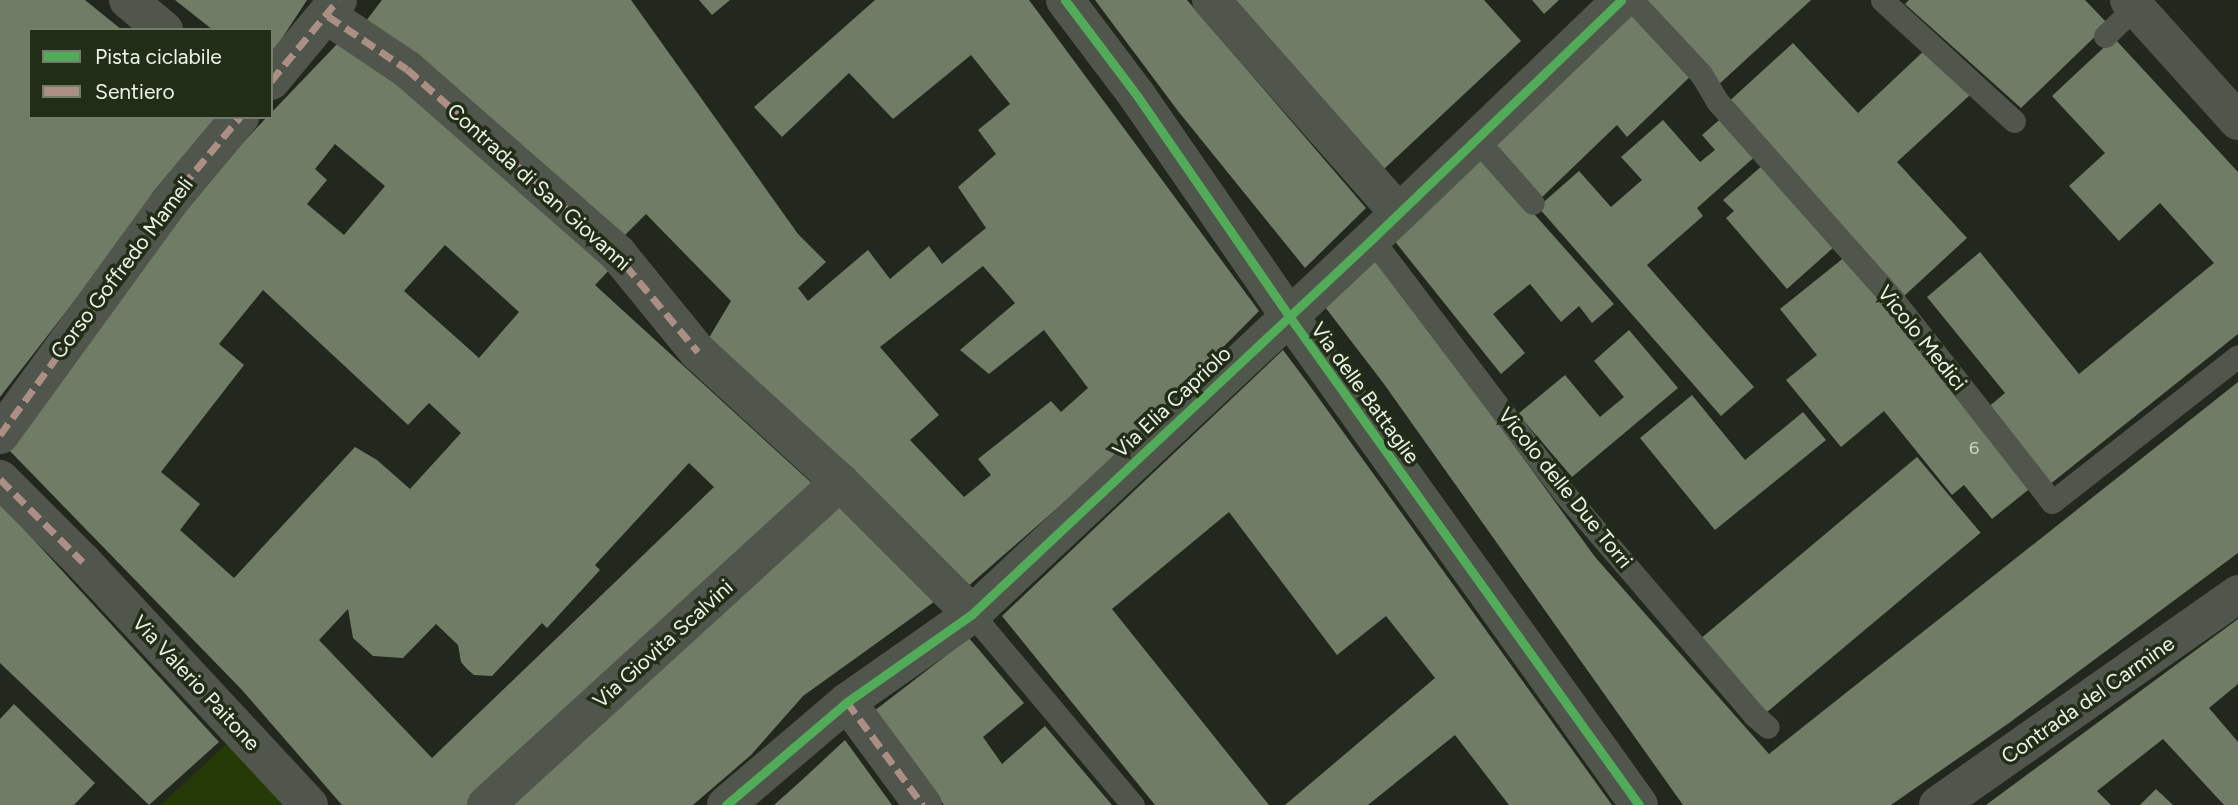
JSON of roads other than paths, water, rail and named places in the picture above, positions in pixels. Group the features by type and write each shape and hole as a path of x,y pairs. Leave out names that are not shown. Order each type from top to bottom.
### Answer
{"street":[{"path":"128,0 162,28"},
{"name":"Via delle Battaglie","path":"1065,0 1138,97 1289,316 1639,805"},
{"path":"1211,0 1399,213"},
{"name":"Via Elia Capriolo","path":"726,805 847,702 972,614 1373,239 1621,0"},
{"path":"2132,4 2238,121"},
{"path":"273,79 333,8"},
{"name":"Contrada di San Giovanni","path":"333,8 407,69 612,249 698,352 840,482 972,614"},
{"name":"Corso Goffredo Mameli","path":"2,425 169,202 238,119"},
{"name":"Via Valerio Paitone","path":"0,479 83,562 309,805"},
{"name":"Via Giovita Scalvini","path":"486,805 840,482"},
{"name":"Contrada del Carmine","path":"1938,805 2238,594"},
{"path":"847,702 923,805"}],"lane":[{"name":"Vicolo Medici","path":"1632,0 1702,74 1717,101 1892,298 2052,502 2238,356"},
{"path":"1882,0 2014,121"},
{"path":"2105,36 2132,4"},
{"path":"1477,140 1533,203"},
{"name":"Vicolo delle Due Torri","path":"1373,239 1564,493 1754,715 1768,727"},
{"path":"972,614 1133,805"}]}
